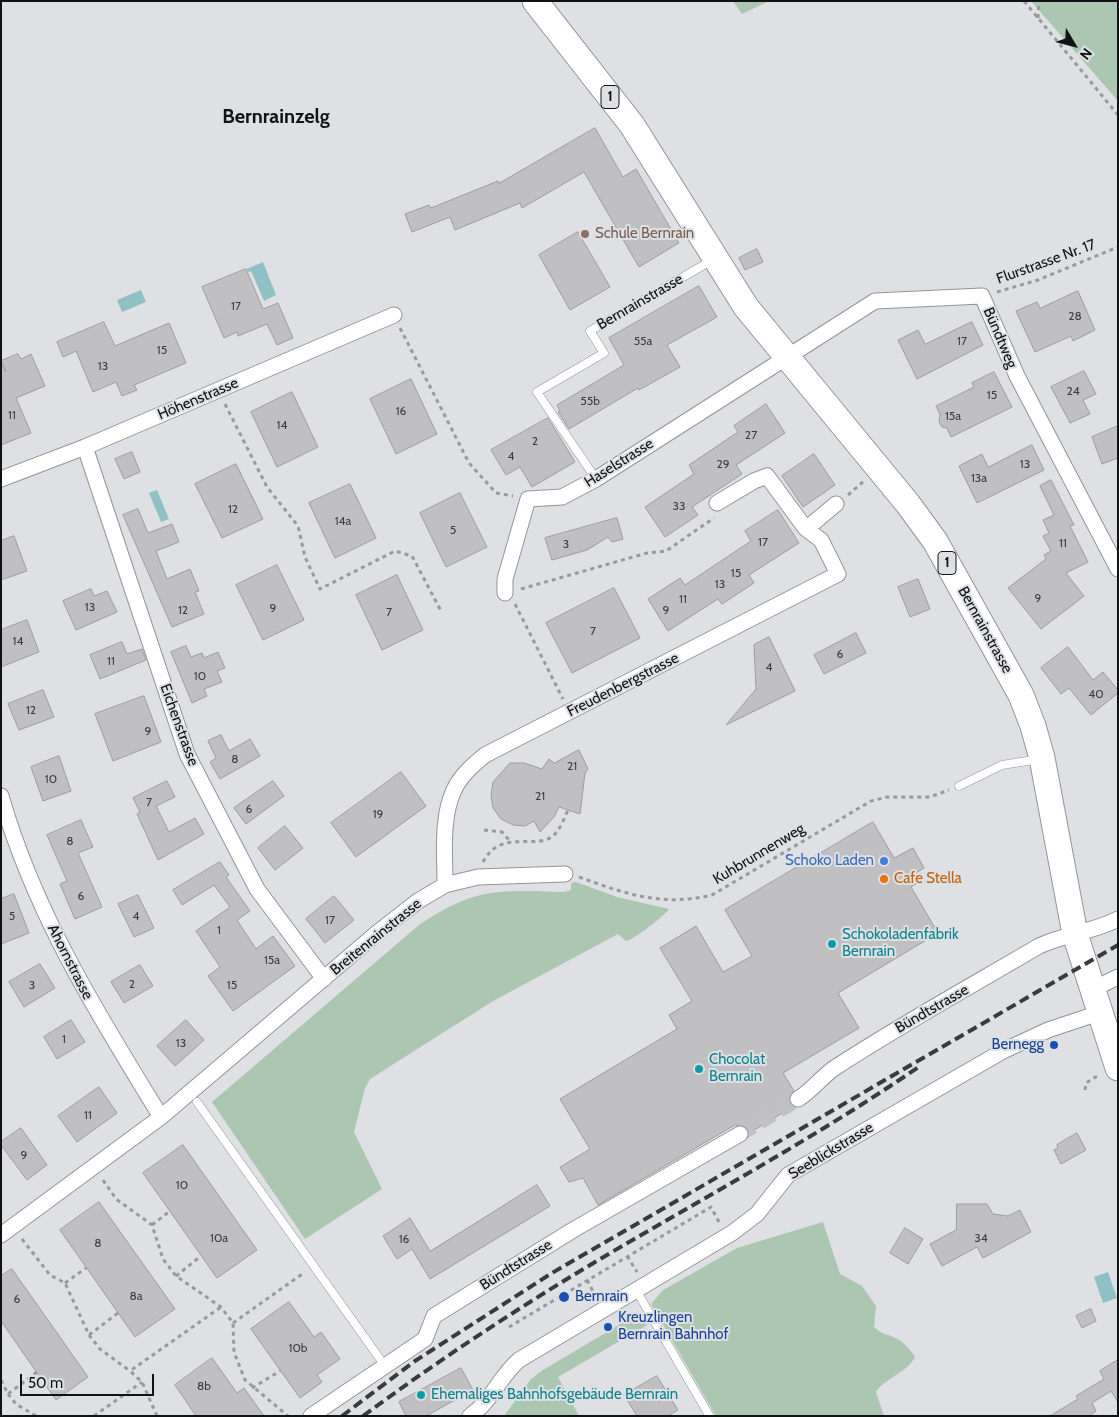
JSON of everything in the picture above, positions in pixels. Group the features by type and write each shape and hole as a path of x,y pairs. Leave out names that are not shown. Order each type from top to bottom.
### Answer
{"main road":[{"name":"Bernrainstrasse","path":"535,1 632,125 746,307 785,357 879,469 935,541 1021,695 1033,726 1042,758 1075,934 1099,1013 1111,1070"}],"street":[{"name":"Bündtweg","path":"785,357 875,301 982,296 1017,376 1118,569"},
{"name":"Höhenstrasse","path":"1,479 85,446 394,315"},
{"name":"Haselstrasse","path":"528,499 562,497 596,479 785,357"},
{"name":"Eichenstrasse","path":"85,446 187,754 258,889 324,980"},
{"name":"Freudenbergstrasse","path":"445,885 448,811 454,790 466,772 485,755 838,574 821,540 806,529 767,476 754,481 717,503"},
{"path":"505,593 505,580 528,499"},
{"path":"806,529 836,504"},
{"name":"Ahornstrasse","path":"1,796 12,832 46,916 88,999 161,1117"},
{"name":"Breitenrainstrasse","path":"1,1235 161,1117 418,901 445,885 478,877 565,874"},
{"path":"1075,934 1100,927 1118,919"},
{"name":"Bündtstrasse","path":"798,1099 809,1093 833,1069 893,1031 1039,946 1058,937 1075,934"},
{"path":"1092,990 1118,977"},
{"name":"Seeblickstrasse","path":"470,1416 488,1401 503,1377 519,1360 732,1233 757,1214 788,1175 1002,1051 1048,1030 1099,1013"},
{"name":"Bündtstrasse","path":"311,1416 424,1339 434,1316 573,1230 740,1134"}],"lane":[{"name":"Bernrainstrasse","path":"596,479 537,392 604,353 590,331 715,259"},
{"path":"958,786 1002,765 1042,758"},
{"path":"197,1102 385,1366"},
{"path":"636,1290 709,1415"}],"path":[{"path":"1024,1 1118,115"},
{"path":"1038,18 1039,1"},
{"name":"Flurstrasse Nr. 17","path":"982,296 1038,280 1118,247"},
{"path":"394,315 469,463 496,493 528,499"},
{"path":"219,390 267,487 298,526 305,557 320,589 395,551 412,556 441,611"},
{"path":"836,504 879,469"},
{"path":"570,713 515,603 505,593 646,553 666,551 716,516 717,503"},
{"name":"Kuhbrunnenweg","path":"565,874 640,896 687,901 712,895 870,801 888,796 930,797 958,786"},
{"path":"478,877 486,855 510,841 543,840 554,835 568,810"},
{"path":"484,830 502,832 510,841"},
{"path":"1085,1090 1086,1083 1092,1078 1111,1070"},
{"path":"105,1181 116,1199 152,1225 164,1259 176,1276 220,1307 233,1323 234,1352 238,1368 252,1388 288,1416"},
{"path":"509,1327 711,1206 724,1229"},
{"path":"152,1225 170,1211"},
{"path":"20,1236 50,1275 65,1283 89,1335 100,1349 142,1382 157,1416"},
{"path":"176,1276 201,1256"},
{"path":"627,1256 638,1274"},
{"path":"233,1323 314,1266"},
{"path":"65,1283 86,1268"},
{"path":"586,1280 598,1298"},
{"path":"130,1372 220,1307"},
{"path":"89,1335 118,1313"},
{"path":"252,1388 280,1371"},
{"path":"8,1394 37,1372"},
{"path":"1,1380 16,1404 36,1416"},
{"path":"94,1416 142,1382"}],"green space":[{"path":"733,1 769,1 742,14"},
{"path":"1031,1 1118,1 1118,101"},
{"path":"576,882 617,897 669,909 636,936 626,941 618,934 493,1001 370,1079 365,1088 354,1132 382,1189 305,1239 212,1102 419,925 472,897 522,891 564,892 571,890 571,883"},
{"path":"823,1222 840,1274 862,1286 876,1306 874,1327 882,1333 901,1341 915,1357 907,1367 885,1382 876,1392 884,1416 716,1416 651,1304 663,1290 737,1248"},
{"path":"639,1313 647,1325 558,1377 579,1416 504,1416 531,1379"}],"water":[{"path":"263,262 276,295 264,301 251,271 248,272 247,269"},
{"path":"141,290 146,302 122,312 117,300"},
{"path":"157,490 169,519 161,522 149,493"},
{"path":"1108,1272 1117,1298 1103,1303 1094,1277"}],"building":[{"path":"595,128 623,177 636,169 679,243 639,267 584,172 522,208 520,203 455,230 450,217 412,232 405,214 429,205 431,208 498,181 499,183"},
{"path":"578,232 610,287 570,310 539,255"},
{"path":"757,249 763,262 745,270 739,258"},
{"path":"246,269 263,309 278,303 293,338 277,345 267,324 238,336 237,332 224,338 202,287"},
{"path":"699,286 717,317 667,345 680,367 639,390 638,388 569,429 558,412 560,411 557,405 624,365 609,338"},
{"path":"1078,291 1095,330 1073,341 1071,336 1035,352 1016,311 1037,302 1040,308"},
{"path":"104,322 115,346 169,323 186,363 134,385 137,390 122,396 116,382 93,392 76,351 63,357 57,342"},
{"path":"972,322 983,345 917,379 898,340 918,330 925,344"},
{"path":"18,354 21,359 31,354 45,386 16,398 31,433 1,445 1,362 6,372 1,361"},
{"path":"1084,371 1096,394 1083,400 1090,414 1070,423 1051,387"},
{"path":"994,372 1012,407 951,437 947,428 942,427 939,422 940,414 936,406 974,387 972,383"},
{"path":"411,379 437,434 396,454 370,399"},
{"path":"292,392 318,447 277,467 251,412"},
{"path":"766,404 785,433 736,465 742,474 692,507 698,515 665,537 645,507 694,474 689,465 738,432 734,426"},
{"path":"548,418 575,462 532,487 520,467 506,475 491,450"},
{"path":"1118,426 1118,458 1102,464 1092,437"},
{"path":"1032,445 1044,470 977,503 959,466 982,454 988,467"},
{"path":"132,452 140,472 124,479 115,459"},
{"path":"814,454 835,485 803,507 782,476"},
{"path":"236,464 263,519 222,538 195,484"},
{"path":"1051,480 1074,525 1070,526 1088,562 1066,573 1084,596 1041,629 1008,588 1046,559 1044,555 1051,551 1043,536 1049,533 1043,520 1054,515 1040,486"},
{"path":"350,484 376,538 335,558 309,503"},
{"path":"460,493 487,547 446,567 420,513"},
{"path":"138,509 148,533 172,524 179,542 156,551 167,579 190,569 199,591 195,592 204,614 172,627 123,515"},
{"path":"778,510 799,543 749,575 754,583 722,604 718,599 668,631 648,599 680,578 685,585 751,541 745,531"},
{"path":"617,518 623,539 612,542 608,537 587,550 552,560 545,538"},
{"path":"14,536 27,571 1,580 1,541"},
{"path":"277,565 304,620 263,640 236,585"},
{"path":"397,575 423,630 382,650 356,595"},
{"path":"918,579 930,609 910,617 898,587"},
{"path":"614,588 640,638 572,673 546,623"},
{"path":"91,589 94,596 107,591 117,612 76,630 63,601"},
{"path":"27,620 39,652 1,667 1,630"},
{"path":"856,633 866,653 824,674 814,655"},
{"path":"769,637 795,691 726,725 756,689 754,645"},
{"path":"122,642 127,654 142,649 146,660 100,679 90,655"},
{"path":"186,646 191,657 202,653 204,658 218,652 225,668 217,671 222,682 204,689 207,696 192,703 171,652"},
{"path":"1068,647 1093,680 1103,672 1118,690 1118,693 1091,715 1069,688 1061,694 1041,668"},
{"path":"43,690 54,717 19,730 8,704"},
{"path":"144,696 161,742 113,761 95,714"},
{"path":"221,735 229,751 250,739 260,756 220,779 210,762 216,758 208,741"},
{"path":"579,750 588,769 585,773 580,814 559,807 554,817 540,832 534,821 525,826 513,825 501,819 493,808 491,796 493,782 510,763 524,763 542,769 549,759 554,763"},
{"path":"59,756 71,791 43,801 31,767"},
{"path":"401,772 426,806 356,857 331,823"},
{"path":"167,781 175,797 156,806 169,832 195,818 204,834 158,860 137,814 140,812 133,798"},
{"path":"273,781 284,796 246,824 234,808"},
{"path":"81,820 93,847 78,853 102,907 75,919 60,884 67,881 47,835"},
{"path":"873,822 894,858 913,848 924,868 916,873 921,881 911,887 938,933 838,993 859,1028 783,1073 794,1091 789,1099 793,1107 749,1133 744,1126 735,1125 598,1205 583,1178 569,1182 560,1167 590,1149 560,1099 677,1029 669,1015 692,1001 660,948 696,926 723,972 752,956 725,910"},
{"path":"285,826 303,848 275,870 258,848"},
{"path":"220,862 229,875 226,877 250,911 237,920 256,949 273,936 295,966 233,1011 208,976 220,967 196,931 230,907 214,885 182,905 173,890"},
{"path":"14,894 29,933 1,944 1,899"},
{"path":"138,895 154,928 134,937 118,904"},
{"path":"334,896 354,920 325,943 306,919"},
{"path":"40,964 55,988 24,1007 9,982"},
{"path":"140,965 153,986 124,1003 111,982"},
{"path":"71,1020 85,1042 57,1059 44,1037"},
{"path":"186,1020 204,1040 175,1066 157,1046"},
{"path":"99,1087 117,1113 77,1142 58,1116"},
{"path":"21,1128 47,1165 27,1180 1,1145 1,1142"},
{"path":"1077,1133 1086,1150 1061,1164 1054,1150 1058,1148 1057,1145"},
{"path":"183,1145 257,1250 217,1278 143,1173"},
{"path":"537,1185 550,1206 430,1279 412,1249 397,1259 383,1236 410,1218 430,1251"},
{"path":"99,1202 175,1309 135,1337 60,1230"},
{"path":"957,1204 987,1204 993,1214 1008,1216 1020,1210 1031,1232 983,1258 977,1247 942,1266 930,1244 956,1230"},
{"path":"905,1228 923,1239 908,1264 890,1253"},
{"path":"12,1269 88,1377 56,1400 1,1321 1,1276"},
{"path":"289,1302 314,1337 321,1332 340,1359 317,1375 322,1382 300,1398 251,1329"},
{"path":"1091,1309 1096,1321 1082,1328 1076,1316"},
{"path":"212,1358 237,1393 244,1388 264,1416 196,1416 175,1385"},
{"path":"1118,1360 1118,1402 1111,1391 1092,1403 1096,1411 1089,1416 1050,1416 1078,1399 1076,1396 1104,1379 1100,1371"},
{"path":"461,1368 473,1390 426,1416 406,1416 399,1402"},
{"path":"657,1376 678,1410 668,1416 637,1416 624,1395"}],"tunnel":[{"path":"740,1134 798,1099"}],"railway":[{"path":"342,1416 415,1361 552,1273 1118,945"},
{"path":"363,1416 455,1351 548,1290 806,1139 920,1066"}],"place":[{"name":"Schule Bernrain","path":"585,234"},
{"name":"Schoko Laden","path":"884,861"},
{"name":"Cafe Stella","path":"884,879"},
{"name":"Schokoladenfabrik Bernrain","path":"832,944"},
{"name":"Bernegg","path":"1054,1045"},
{"name":"Chocolat Bernrain","path":"699,1069"},
{"name":"Bernrain","path":"564,1297"},
{"name":"Kreuzlingen Bernrain Bahnhof","path":"608,1327"},
{"name":"Ehemaliges Bahnhofsgebäude Bernrain","path":"421,1395"}],"district":[{"name":"Bernrainzelg","path":"276,117"}]}
